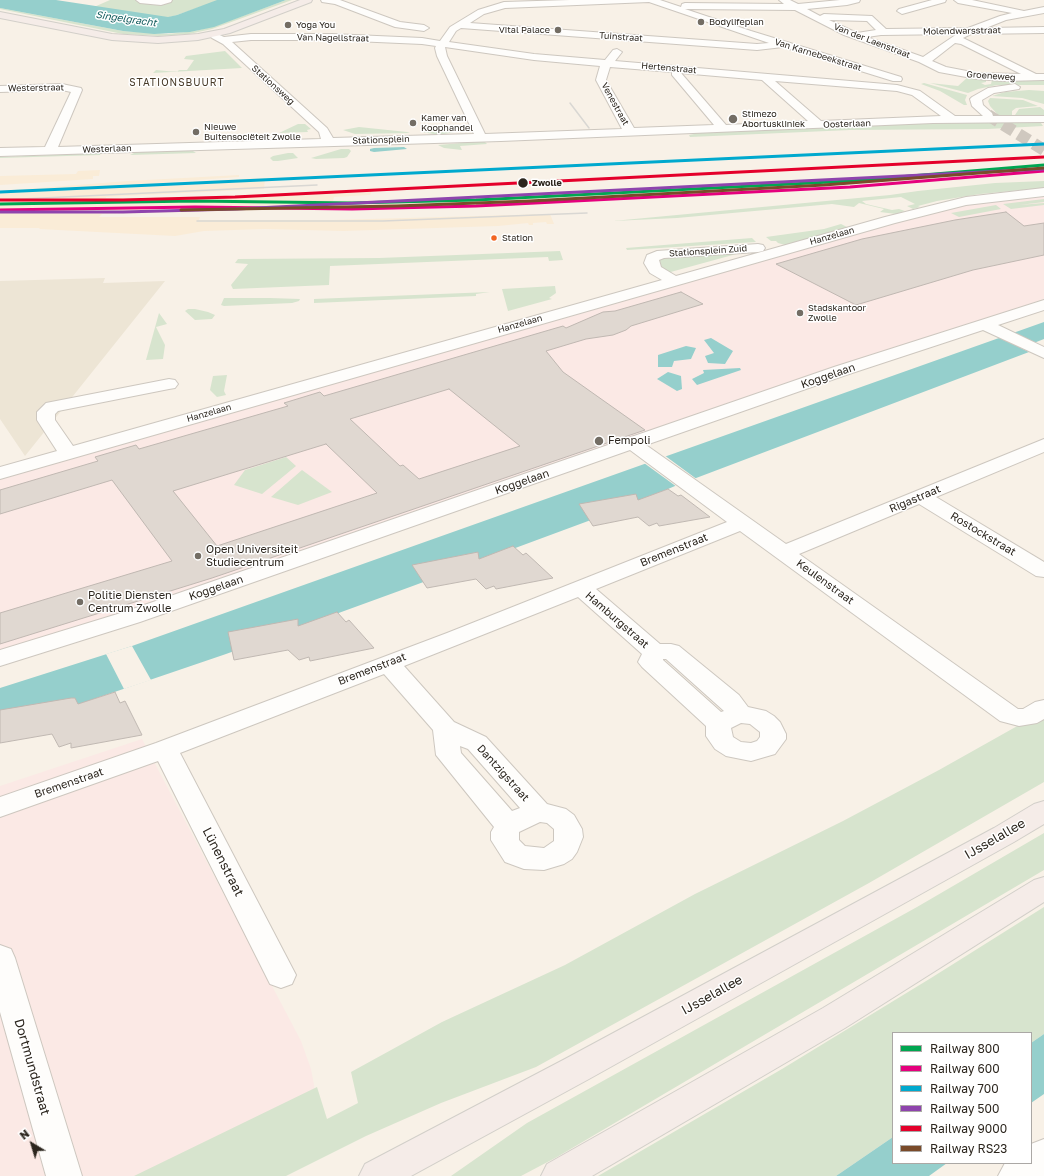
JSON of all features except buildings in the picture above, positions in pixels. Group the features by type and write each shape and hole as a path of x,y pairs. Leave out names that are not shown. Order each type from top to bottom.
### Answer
{"main road":[{"path":"0,15 123,38 158,40 212,34 230,30 308,0"},
{"name":"IJsselallee","path":"377,1176 584,1065 1004,835 1044,811"},
{"path":"559,1176 834,1018 1044,888"}],"street":[{"path":"140,0 161,2 168,0"},
{"path":"325,0 337,2 398,25 430,28"},
{"path":"481,138 442,56 440,48 453,27 481,12 511,4 619,5 647,0"},
{"name":"Van Karnebeekstraat","path":"651,0 784,44 909,82 897,88"},
{"name":"Van der Laenstraat","path":"783,0 853,35 923,60 940,69"},
{"path":"668,6 795,7 856,0"},
{"path":"902,11 942,0"},
{"path":"958,0 1044,16"},
{"path":"923,60 930,58 948,43 970,31 992,22 1029,12 1044,10"},
{"path":"816,17 870,18 883,30 881,32"},
{"name":"Tuinstraat","path":"453,27 601,32 629,37 757,47 784,44"},
{"name":"Molendwarsstraat","path":"853,35 881,32 1044,30"},
{"name":"Stationsweg","path":"212,34 223,40 323,130 328,136 328,142"},
{"name":"Van Nagellstraat","path":"223,40 251,36 319,37 442,43"},
{"name":"Venestraat","path":"625,132 601,80 607,62 629,37"},
{"path":"954,40 963,42 1039,77"},
{"name":"Hertenstraat","path":"442,43 516,54 897,88"},
{"path":"679,68 676,73 723,128"},
{"name":"Groeneweg","path":"940,69 978,76 1039,77"},
{"path":"768,76 767,79 819,125"},
{"name":"Westerstraat","path":"0,89 62,87 77,90 50,150"},
{"path":"897,88 916,93 953,120"},
{"path":"988,115 982,110 976,99 983,93 1005,88 1044,88"},
{"name":"Oosterlaan","path":"625,132 953,120 1044,120"},
{"name":"Stationsplein","path":"214,145 481,138 625,132"},
{"name":"Westerlaan","path":"0,152 214,145"},
{"name":"Hanzelaan","path":"0,473 936,207 986,198 1044,192"},
{"name":"Stationsplein Zuid","path":"674,281 654,270 651,263 652,258 658,255 801,245"},
{"name":"Koggelaan","path":"0,658 132,617 840,371 1044,305"},
{"path":"983,324 1042,352"},
{"path":"68,453 46,420 46,412 52,407 169,384"},
{"name":"Keulenstraat","path":"632,444 785,552 1009,715 1019,718 1028,717 1044,708"},
{"name":"Rigastraat","path":"785,552 1042,447"},
{"name":"Rostockstraat","path":"921,496 1044,571"},
{"name":"Bremenstraat","path":"0,807 165,749 580,588 742,523"},
{"name":"Hamburgstraat","path":"580,588 655,652 671,651 730,701 730,719"},
{"name":"Dantzigstraat","path":"388,663 445,728 477,743 538,812"},
{"path":"445,728 449,756 508,825"},
{"name":"Lünenstraat","path":"165,749 281,975"},
{"name":"Dantzigstraat","path":"538,812 556,816 564,822 568,829 569,837 567,844 562,851 554,856 534,860 515,854 509,847 505,840 505,832 508,825 538,812"},
{"name":"Dortmundstraat","path":"0,958 64,1176"},
{"path":"1016,1176 1044,1155"}],"shaded area":[{"path":"100,170 99,176 93,176 93,179 0,185 0,176 76,174 78,171"},
{"path":"239,175 239,177 157,183 265,178 264,189 106,198 204,197 373,189 370,195 334,197 333,201 436,200 542,195 546,204 458,209 457,205 102,214 99,217 200,217 199,220 333,220 550,214 554,224 547,224 546,222 533,223 533,225 529,225 528,223 498,226 343,231 265,229 204,231 175,236 39,229 40,228 0,228 0,191 128,181"},
{"path":"1044,196 1044,299 0,655 0,478 847,235 967,204"},
{"path":"105,278 103,283 165,281 25,456 0,419 0,281"},
{"path":"142,739 301,1041 311,1069 323,1133 226,1176 0,1176 0,786"}],"green space":[{"path":"110,0 220,0 166,18 94,7"},
{"path":"286,0 292,0 212,29 189,34 159,36 123,34 0,9 123,31 168,34 195,31 218,25"},
{"path":"225,51 242,68 177,72 179,70 187,70 194,60 184,59 186,56"},
{"path":"156,70 175,72 153,73"},
{"path":"968,77 986,80 986,82 981,83 985,85 991,84 992,80 1044,80 1044,85 997,85 968,93 930,83 958,86"},
{"path":"924,83 967,95 965,100 967,105 964,105 940,91 921,84"},
{"path":"1029,90 1044,91 1044,104 1022,98 992,96 1005,92"},
{"path":"990,98 1023,100 1038,106 1016,108 1012,111 1012,115 998,115 990,106 988,101"},
{"path":"1040,107 1044,110 1044,115 1015,115 1019,109"},
{"path":"954,121 1041,123 1043,126 988,129 850,130 690,137 689,135 694,134 693,131"},
{"path":"298,124 305,124 311,129 307,130 308,132 279,133"},
{"path":"359,127 410,133 355,134 343,130"},
{"path":"459,129 465,130 439,135 422,132"},
{"path":"485,142 487,144 460,146 462,150 444,148 438,145"},
{"path":"341,149 349,149 351,151 347,157 344,158 311,158"},
{"path":"181,150 193,151 196,153 130,155 136,152"},
{"path":"101,153 100,155 0,158 0,157"},
{"path":"293,153 298,158 273,161 270,158 273,156"},
{"path":"1044,181 1044,188 980,194 937,201 918,206 920,207 913,209 907,206 915,204 901,197 862,201 866,204 892,210 899,209 905,211 896,214 880,212 884,209 859,203 854,207 832,204 677,218 613,221 890,195 995,183"},
{"path":"1044,199 1044,202 1019,205 1044,203 1044,205 1011,209 1003,204"},
{"path":"996,205 1001,209 959,217 951,213"},
{"path":"841,224 849,228 791,244 785,245 776,241 771,241 766,237 824,229"},
{"path":"752,238 756,242 627,250 626,248"},
{"path":"751,250 667,273 664,272 656,260 659,258"},
{"path":"560,251 563,260 549,261 548,257 330,266 329,285 233,289 231,285 248,264 235,263 238,259 379,258"},
{"path":"555,286 556,293 549,298 552,299 508,311 502,289"},
{"path":"490,292 476,294 476,296 314,303 314,299"},
{"path":"224,298 300,299 299,301 292,303 224,306 221,305"},
{"path":"188,309 195,309 215,315 212,319 195,320 185,311"},
{"path":"159,313 167,324 156,327 165,345 163,359 146,360"},
{"path":"227,375 224,391 226,395 217,397 210,390 213,376"},
{"path":"286,457 296,466 262,494 234,485 245,470"},
{"path":"302,470 332,492 298,505 271,497"},
{"path":"1044,711 1044,782 869,883 536,1067 441,1103 366,1136 286,1176 134,1176 317,1087 327,1119 358,1103 351,1072 442,1022 565,965 695,894 843,821 939,770"},
{"path":"1044,833 1044,870 557,1157 521,1176 451,1176 527,1123 917,907"},
{"path":"1044,907 1044,1034 1032,1042 1032,1032 892,1032 892,1138 836,1176 598,1176 782,1069"}],"water":[{"name":"Singelgracht","path":"0,0 56,0 168,17 217,0 286,0 214,27 190,32 154,34 123,31 0,8"},
{"path":"404,147 407,149 374,152 370,151 370,149 374,148"},
{"path":"1044,322 1044,339 1021,348 1029,352 675,486 626,507 410,587 226,654 0,731 0,688 132,646"},
{"path":"711,338 733,351 725,364 708,363 705,356 714,353 704,340"},
{"path":"686,346 696,348 691,359 674,361 672,367 658,367 658,355"},
{"path":"740,368 741,370 697,385 692,379 704,373 703,370"},
{"path":"668,372 681,376 682,389 677,391 657,379"},
{"path":"1044,1034 1044,1094 1032,1102 1032,1042"},
{"path":"892,1138 892,1164 946,1164 929,1176 836,1176"}],"pier":[{"path":"664,455 698,480 677,487 644,463"},
{"path":"132,646 151,680 124,689 106,654"}],"tunnel":[{"path":"988,115 1044,150"}],"railway":[{"path":"570,103 589,128"},
{"path":"567,166 1044,144"},
{"path":"0,200 317,185"},
{"path":"460,207 582,201"},
{"path":"197,221 383,221 587,213"}],"rail line":[{"name":"700","path":"0,192 1044,144"},
{"name":"9000","path":"0,200 123,200 235,197 1044,157"},
{"name":"800","path":"0,204 195,201 352,203 476,200 850,181 1044,165"},
{"name":"RS23","path":"181,210 397,206 530,201 824,185 1044,168"},
{"name":"500","path":"0,212 123,212 236,209 1044,169"},
{"name":"600","path":"0,210 195,207 352,209 476,206 850,187 1044,171"}],"place":[{"name":"Bodylifeplan","path":"701,22"},
{"name":"Yoga You","path":"288,25"},
{"name":"Vital Palace","path":"558,30"},
{"name":"Stimezo Abortuskliniek","path":"733,119"},
{"name":"Kamer van Koophandel","path":"413,123"},
{"name":"Nieuwe Buitensociëteit Zwolle","path":"196,132"},
{"name":"Zwolle","path":"523,183"},
{"name":"Station","path":"494,238"},
{"name":"Stadskantoor Zwolle","path":"800,313"},
{"name":"Fempoli","path":"599,441"},
{"name":"Open Universiteit Studiecentrum","path":"198,556"},
{"name":"Politie Diensten Centrum Zwolle","path":"80,602"}],"district":[{"name":"STATIONSBUURT","path":"177,83"}]}
